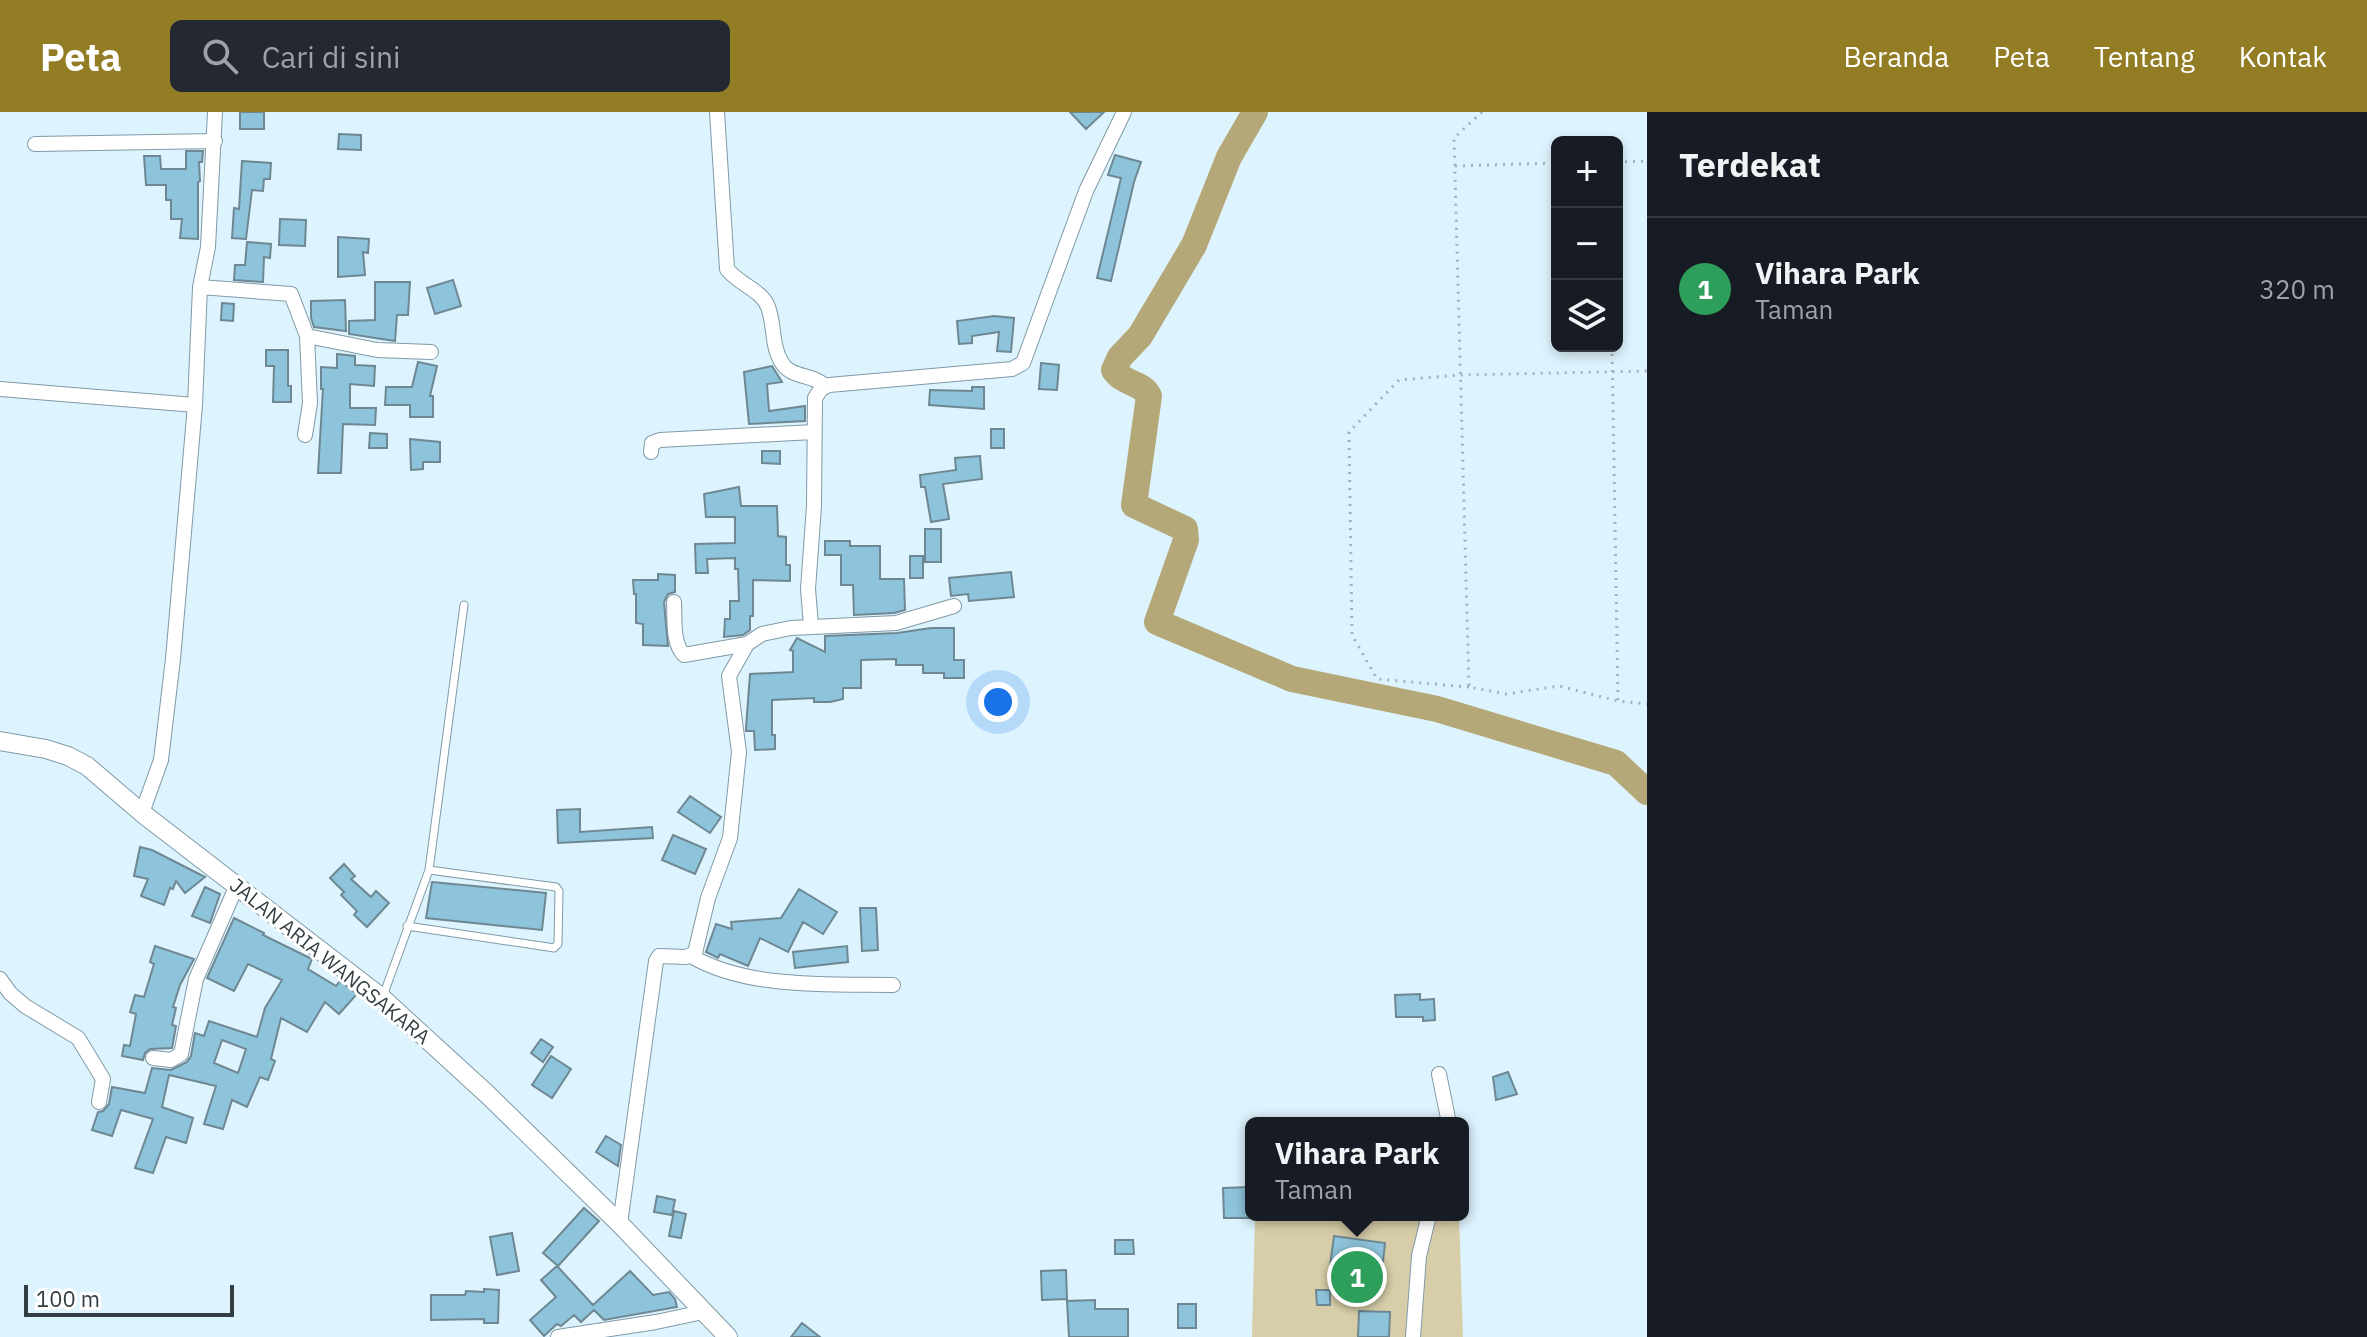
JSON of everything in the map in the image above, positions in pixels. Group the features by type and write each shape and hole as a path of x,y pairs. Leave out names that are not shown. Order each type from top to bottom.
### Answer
{"street":[{"path":"142,813 161,760 167,731 167,698 195,405 200,287 208,247 215,112"},
{"path":"717,112 723,244 727,269 736,281 761,297 768,307 774,341 782,363 790,372 817,378 825,386"},
{"path":"811,625 808,589 814,506 815,398 825,386 1012,369 1023,363 1086,191 1124,112"},
{"path":"35,144 215,141"},
{"path":"200,287 291,294 307,336 310,403 305,435"},
{"path":"307,336 377,350 431,352"},
{"path":"0,389 195,405"},
{"path":"651,452 652,443 660,440 814,432"},
{"path":"674,602 679,651 684,655 747,644 762,634 811,625 896,623 954,606"},
{"path":"691,956 695,953 708,898 730,838 739,752 729,676 747,644"},
{"name":"JALAN ARIA WANGSAKARA","path":"0,741 68,756 87,766 142,813 382,998 488,1095 620,1224 728,1337"},
{"path":"153,1058 171,1060 181,1054 196,979 237,885"},
{"path":"620,1224 659,956 691,956 709,967 801,984 893,985"},
{"path":"0,979 25,1006 78,1038 103,1079 99,1102"},
{"path":"1439,1074 1448,1117"},
{"path":"1413,1337 1419,1256 1428,1221"},
{"path":"558,1337 703,1312"}],"lane":[{"path":"382,998 429,870 464,605"},
{"path":"407,926 554,948 558,944 559,891 556,887 429,870"}],"path":[{"path":"1469,687 1454,138 1482,112"},
{"path":"1623,162 1647,161"},
{"path":"1455,166 1551,163"},
{"path":"1612,352 1618,701"},
{"path":"1647,371 1460,375 1399,380 1349,432 1352,635 1377,679 1469,687 1506,694 1559,686 1618,701 1647,704"}],"shaded area":[{"path":"1255,1221 1459,1221 1463,1337 1252,1337"}],"building":[{"path":"240,112 264,112 264,129 240,129"},
{"path":"1070,112 1104,112 1086,129"},
{"path":"339,134 361,135 361,150 338,149"},
{"path":"186,151 203,151 202,162 199,162 198,239 180,238 182,219 171,219 171,200 166,200 166,185 146,185 144,156 160,156 161,169 186,169"},
{"path":"1115,155 1141,162 1111,281 1097,278 1121,178 1108,175"},
{"path":"242,161 271,163 270,179 264,179 263,191 252,190 246,239 232,238 234,208 239,209"},
{"path":"280,219 306,220 305,246 279,245"},
{"path":"338,237 369,239 368,253 363,252 365,275 338,277"},
{"path":"247,242 271,244 270,258 264,257 263,282 234,280 235,265 245,265"},
{"path":"453,280 461,306 435,314 427,288"},
{"path":"375,282 410,282 408,315 397,315 395,341 349,334 349,321 375,320"},
{"path":"345,300 346,331 314,327 311,301"},
{"path":"222,303 234,304 233,321 221,320"},
{"path":"994,316 1014,318 1011,352 997,351 999,332 972,336 972,343 959,344 957,321"},
{"path":"266,350 288,350 291,402 273,402 274,366 266,366"},
{"path":"337,354 355,356 355,365 375,366 374,386 350,384 350,408 376,408 375,425 343,424 341,473 318,473 323,389 321,367 337,368"},
{"path":"418,362 437,366 430,396 433,396 433,417 410,417 410,405 385,405 386,387 412,387"},
{"path":"1041,363 1059,365 1057,390 1039,389"},
{"path":"772,366 782,382 767,384 769,411 805,406 805,421 749,424 744,372"},
{"path":"972,387 984,387 984,409 929,405 930,390 972,391"},
{"path":"991,429 1004,429 1004,448 991,448"},
{"path":"370,433 387,434 387,448 369,448"},
{"path":"410,439 440,442 440,462 423,462 423,469 411,470"},
{"path":"762,451 780,451 780,464 762,463"},
{"path":"980,456 982,479 943,484 949,519 931,522 920,475 956,470 955,458"},
{"path":"739,487 741,506 777,506 778,536 786,537 786,565 790,565 790,581 753,580 750,630 743,635 724,637 725,619 730,619 730,601 739,601 735,558 707,559 708,573 696,573 695,544 735,543 735,517 706,517 704,494"},
{"path":"925,529 941,529 941,562 925,562"},
{"path":"825,541 850,541 850,546 880,546 880,579 904,579 905,610 854,615 853,585 841,585 841,555 825,555"},
{"path":"910,556 923,556 923,578 910,578"},
{"path":"1011,572 1014,597 969,601 968,594 951,596 949,578"},
{"path":"658,574 675,575 675,592 668,594 664,602 668,646 643,645 643,624 636,623 633,580 658,580"},
{"path":"954,628 954,660 964,660 964,678 944,678 944,673 923,673 923,665 896,665 896,659 861,660 861,688 843,688 843,699 830,702 814,702 814,698 772,700 775,749 755,750 754,731 746,731 750,674 793,672 793,651 790,650 797,638 825,652 825,636 897,633"},
{"path":"690,796 721,817 710,833 678,812"},
{"path":"580,809 580,832 652,827 653,838 558,843 557,810"},
{"path":"673,835 706,849 695,874 662,860"},
{"path":"140,847 205,877 185,893 176,881 164,905 141,896 148,879 134,876"},
{"path":"344,864 355,876 351,879 371,897 376,891 389,903 367,927 354,915 357,911 330,878"},
{"path":"432,882 546,893 542,930 426,918"},
{"path":"205,887 220,894 210,923 192,916"},
{"path":"799,889 837,912 823,934 803,922 788,952 760,938 748,966 720,954 718,958 706,952 716,924 732,929 731,922 781,918"},
{"path":"860,908 876,908 878,950 862,951"},
{"path":"234,918 312,959 308,969 336,986 340,981 357,994 339,1014 325,1002 307,1032 281,1018 271,1059 275,1061 268,1080 260,1077 247,1107 232,1100 223,1129 204,1124 216,1086 169,1075 162,1107 193,1118 186,1143 166,1137 153,1173 135,1168 153,1119 121,1110 112,1136 92,1130 98,1112 109,1104 112,1087 145,1093 152,1068 171,1070 187,1062 195,1033 204,1036 209,1021 257,1037 265,1008 282,980 248,964 234,991 207,978","holes":["222,1040 246,1049 238,1073 214,1063"]},
{"path":"155,946 194,959 180,985 173,1007 176,1008 172,1025 176,1026 172,1048 150,1049 143,1060 122,1056 124,1045 130,1046 136,1014 130,1012 135,995 144,997 154,964 150,962"},
{"path":"847,946 848,962 795,968 793,952"},
{"path":"1420,994 1420,1000 1434,999 1435,1020 1396,1017 1395,995"},
{"path":"541,1039 553,1047 543,1062 531,1053"},
{"path":"551,1056 571,1069 552,1098 532,1085"},
{"path":"1508,1072 1517,1094 1496,1100 1493,1077"},
{"path":"606,1136 621,1145 618,1166 596,1152"},
{"path":"1245,1187 1245,1218 1224,1218 1223,1188"},
{"path":"657,1196 675,1200 672,1215 654,1212"},
{"path":"584,1208 599,1221 558,1266 543,1253"},
{"path":"674,1211 686,1214 681,1238 669,1236"},
{"path":"512,1233 519,1271 497,1275 490,1237"},
{"path":"1334,1236 1385,1243 1383,1262 1370,1260 1368,1288 1353,1287 1353,1269 1330,1266"},
{"path":"1115,1240 1133,1240 1134,1254 1115,1254"},
{"path":"557,1266 593,1305 630,1271 653,1295 669,1292 677,1307 604,1320 594,1310 581,1322 574,1315 544,1336 530,1320 556,1297 541,1280"},
{"path":"1066,1270 1067,1299 1042,1300 1041,1271"},
{"path":"484,1289 499,1290 498,1323 484,1323 484,1319 431,1320 431,1295 465,1295 466,1291 484,1292"},
{"path":"1316,1290 1330,1290 1330,1305 1317,1305"},
{"path":"1095,1300 1095,1309 1128,1309 1128,1337 1069,1337 1067,1301"},
{"path":"1178,1304 1196,1304 1196,1328 1178,1328"},
{"path":"1359,1311 1390,1312 1389,1337 1358,1337"},
{"path":"802,1323 820,1337 791,1337"}],"waterway":[{"path":"1255,112 1229,157 1194,245 1140,336 1120,357 1114,370 1149,396 1134,505 1185,529 1186,540 1157,622 1292,679 1437,709 1616,763 1647,792"}],"place":[{"name":"Vihara Park","path":"1357,1277"}]}
